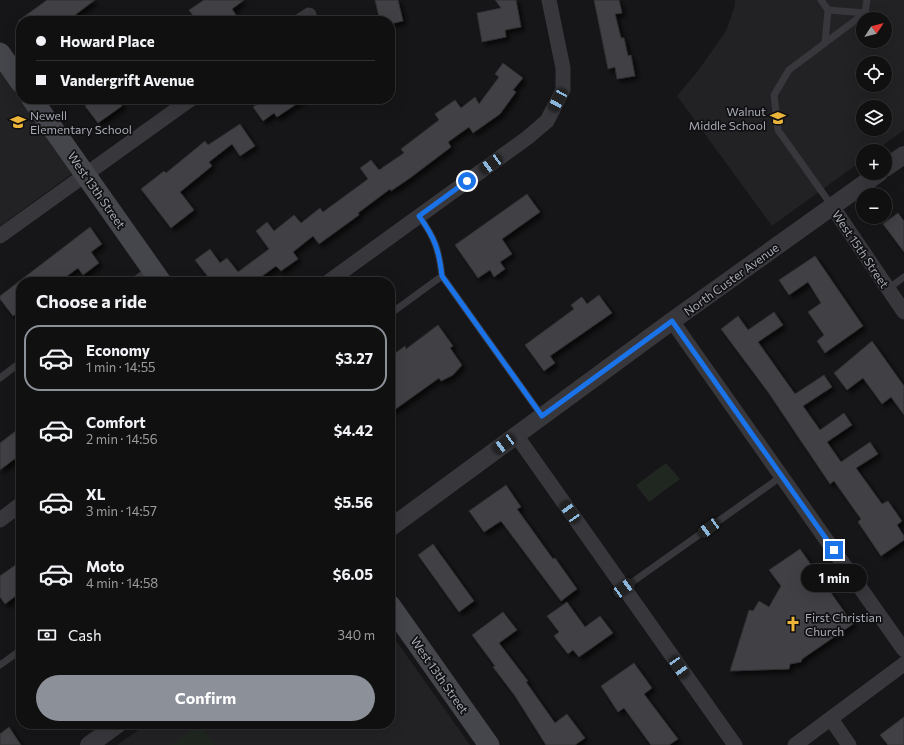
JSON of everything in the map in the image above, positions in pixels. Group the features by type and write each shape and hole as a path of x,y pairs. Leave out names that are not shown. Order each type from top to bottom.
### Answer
{"main road":[{"path":"0,53 16,76"},
{"name":"West 13th Street","path":"36,104 157,275"},
{"name":"West 13th Street","path":"395,612 489,745"}],"street":[{"path":"335,277 527,138 547,120 563,90 562,68 549,0"},
{"path":"0,236 184,104"},
{"path":"892,163 904,155"},
{"name":"North Custer Avenue","path":"395,524 672,321 869,180"},
{"name":"West 15th Street","path":"832,206 904,312"},
{"path":"672,321 904,650"},
{"path":"516,435 734,745"},
{"path":"0,520 16,508"},
{"path":"795,745 831,720 904,664"},
{"path":"831,720 849,745"},
{"path":"89,745 111,729"}],"lane":[{"path":"821,0 828,10 825,43"},
{"path":"865,12 867,0"},
{"path":"828,10 856,12"},
{"path":"832,206 778,130 774,95 788,70 856,20"},
{"path":"419,216 432,235 439,256 442,276 542,416"},
{"path":"395,310 442,276"},
{"path":"888,289 904,277"},
{"path":"0,378 16,366"},
{"path":"624,588 782,476"},
{"path":"0,665 16,654"}],"shaded area":[{"name":"Walnut Middle School","path":"735,0 904,0 904,130 885,144 856,144 856,165 772,226 677,96 697,72 726,31 735,5"},
{"name":"Newell Elementary School","path":"0,71 16,93 16,104 24,104 73,173 0,226"},
{"path":"666,463 680,479 649,502 636,485"},
{"path":"395,639 470,745 117,745 140,729 395,729"},
{"path":"193,729 204,729 215,745 170,745"}],"building":[{"path":"47,0 95,0 74,16 25,16"},
{"path":"204,0 244,0 232,9 237,16 193,16 189,10"},
{"path":"375,0 398,0 403,21 395,23 395,16 379,16"},
{"path":"495,0 516,0 521,27 505,30 506,37 482,42 477,13 501,8"},
{"path":"594,0 619,0 622,13 615,14 621,38 624,38 628,56 631,55 635,76 617,79 615,67 608,69"},
{"path":"503,63 523,78 513,90 516,92 500,114 473,133 469,127 448,142 451,147 410,178 391,191 390,189 358,213 359,215 319,244 313,236 293,252 298,259 281,271 276,266 261,277 208,277 195,260 210,249 220,263 227,258 238,272 269,249 256,231 267,222 274,231 294,215 301,223 320,208 323,212 368,179 360,168 371,160 379,170 404,153 401,149 439,120 435,114 455,100 461,108 475,97 479,104 499,77 495,74"},
{"path":"88,104 121,104 122,106 98,123 85,106"},
{"path":"258,104 296,104 277,117 274,113 263,121 253,107"},
{"path":"240,124 255,146 240,156 232,144 209,162 212,166 180,192 194,210 171,228 141,189 164,171 166,173 205,141 208,145"},
{"path":"527,194 540,212 502,239 512,254 500,262 505,269 494,277 490,270 478,278 455,245"},
{"path":"898,213 904,221 904,252 883,224 892,224 892,217"},
{"path":"90,227 102,244 91,252 99,263 83,275 78,268 66,277 25,277"},
{"path":"815,256 863,326 825,353 817,341 824,335 808,312 821,303 808,282 789,295 779,280"},
{"path":"16,284 16,314 13,316 0,299 0,296"},
{"path":"599,295 612,313 550,356 555,363 544,371 525,345 574,309 571,305 580,298 582,297 587,304"},
{"path":"774,312 783,325 758,342 795,394 824,375 832,387 803,406 820,430 844,413 852,425 827,442 841,462 870,442 878,454 856,468 882,504 888,501 902,521 897,525 904,536 904,540 881,556 858,522 861,519 834,481 830,484 768,392 721,329 738,316 748,330"},
{"path":"438,325 453,346 450,348 462,365 453,375 441,381 439,378 395,409 395,353 405,346 406,349"},
{"path":"872,341 904,386 904,415 891,397 882,404 863,378 847,390 834,373"},
{"path":"16,431 16,458 0,470 0,443"},
{"path":"506,485 521,507 517,509 577,589 561,601 501,521 484,532 469,511"},
{"path":"433,544 474,601 459,612 418,555"},
{"path":"800,549 853,624 802,659 801,662 790,664 789,669 730,671 749,610 753,611 759,601 769,607 781,586 769,570"},
{"path":"16,565 16,596 5,604 0,597 0,576"},
{"path":"567,602 585,627 600,616 613,633 579,657 573,650 568,654 554,636 559,632 547,616"},
{"path":"503,612 517,630 499,643 528,681 526,682 555,723 567,714 585,738 575,745 546,745 515,696 493,667 495,666 472,635"},
{"path":"634,663 652,688 644,694 678,739 669,745 651,745 624,708 618,712 601,686"},
{"path":"904,717 904,745 888,745 880,735"},
{"path":"9,727 21,745 0,745 0,734"}],"place":[{"name":"Walnut Middle School","path":"778,118"},
{"name":"Newell Elementary School","path":"18,122"},
{"name":"First Christian Church","path":"793,624"}],"route":[{"path":"467,181 419,216 432,235 439,256 442,276 542,416 672,321 834,550"}]}
